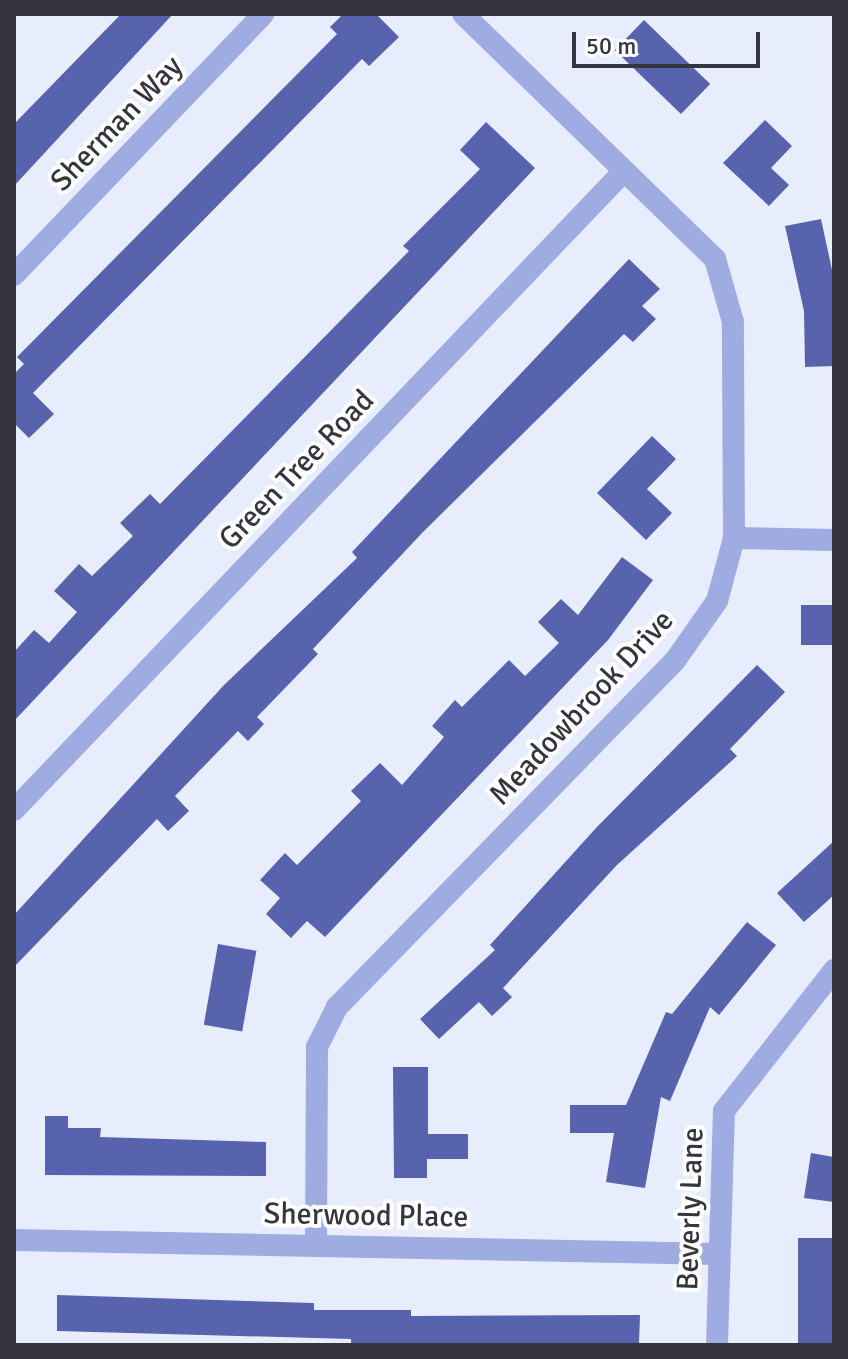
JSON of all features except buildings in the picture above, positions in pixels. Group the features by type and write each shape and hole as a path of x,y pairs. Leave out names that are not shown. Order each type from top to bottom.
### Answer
{"street":[{"name":"Sherman Way","path":"14,275 263,14"},
{"name":"Meadowbrook Drive","path":"316,1244 317,1047 337,1007 674,662 717,601 734,538 733,322 715,259 463,14"},
{"name":"Green Tree Road","path":"14,810 624,171"},
{"path":"734,538 834,540"},
{"name":"Beverly Lane","path":"717,1345 717,1254 724,1111 819,980 834,970"},
{"name":"Sherwood Place","path":"14,1240 717,1254"}]}
